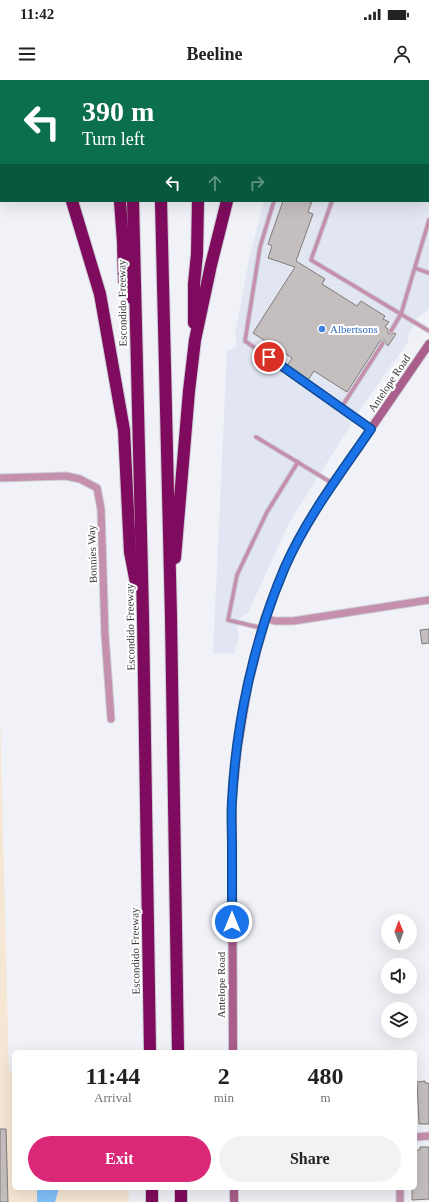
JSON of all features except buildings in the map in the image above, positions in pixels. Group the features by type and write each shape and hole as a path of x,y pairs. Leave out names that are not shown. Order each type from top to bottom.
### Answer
{"highway":[{"path":"72,202 100,294 124,430 130,552 143,616"},
{"path":"120,202 124,280 134,304"},
{"name":"Escondido Freeway","path":"133,202 134,304 143,616 150,1050"},
{"path":"162,202 178,1050"},
{"path":"195,340 193,317 194,284 198,254 198,202"},
{"path":"171,617 195,340 211,265 227,202"},
{"path":"152,1190 152,1202"},
{"path":"181,1190 181,1202"}],"main road":[{"name":"Antelope Road","path":"233,1050 232,802 236,751 248,684 264,618 285,566 320,503 429,344"},
{"path":"234,1190 234,1202"}],"street":[{"name":"Bonnies Way","path":"0,478 66,476 80,479 97,488 101,509 105,635 111,719"},
{"path":"264,618 275,621 293,621 429,600"},
{"path":"417,1137 429,1136"},
{"path":"400,1190 400,1202"}],"lane":[{"path":"274,202 260,247 245,341 371,429"},
{"path":"332,202 311,260 429,331"},
{"path":"391,330 401,314 429,220"},
{"path":"415,268 429,273"},
{"path":"341,408 383,343"},
{"path":"256,437 333,484"},
{"path":"262,628 228,620 237,575 267,512 298,462"}],"shaded area":[{"path":"264,202 429,202 429,307 425,313 418,317 409,333 408,342 362,407 289,523 248,613 240,618 237,629 239,637 234,654 213,653 227,351 237,346 235,334 250,255"},
{"path":"0,713 9,1071 12,1072 12,1190 128,1190 129,1202 0,1202"}],"water":[{"path":"37,1190 58,1190 55,1202 37,1202"}],"place":[{"name":"Albertsons","path":"322,329"}],"route":[{"path":"232,922 232,802 236,751 248,684 264,618 285,566 300,537 320,503 371,429 269,357"}]}
